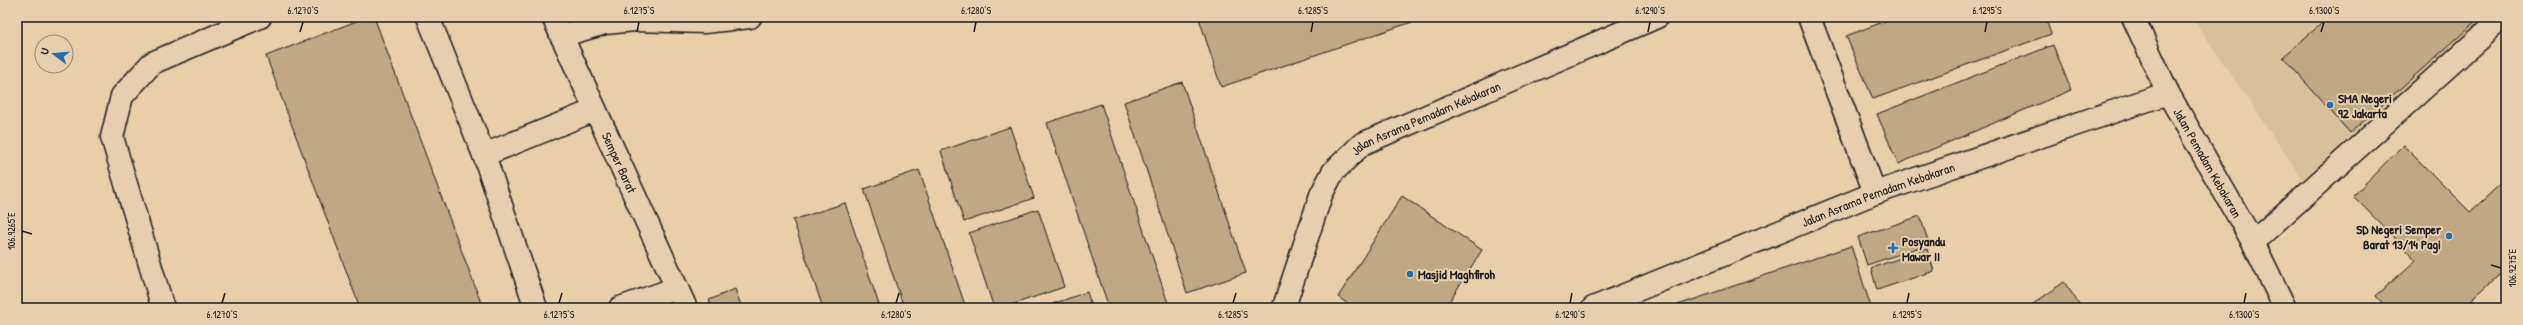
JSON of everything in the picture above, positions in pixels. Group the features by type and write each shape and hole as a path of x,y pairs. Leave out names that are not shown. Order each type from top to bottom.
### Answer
{"street":[{"path":"163,308 112,137 122,96 152,64 260,17"},
{"path":"428,17 484,155 536,308"},
{"path":"557,26 635,20 704,22 750,17"},
{"name":"Jalan Asrama Pemadam Kebakaran","path":"1284,308 1321,195 1333,172 1362,144 1657,17"},
{"path":"1809,17 1875,193"},
{"path":"2253,242 2503,17"},
{"name":"Jalan Pemadam Kebakaran","path":"2137,19 2168,93 2253,242 2285,308"},
{"name":"Semper Barat","path":"557,26 686,308"},
{"name":"Jalan Asrama Pemadam Kebakaran","path":"1593,308 1875,193 2168,93"},
{"path":"484,155 595,110"},
{"path":"620,308 677,288"}],"shaded area":[{"name":"SMA Negeri 92 Jakarta","path":"2192,17 2505,17 2312,193"}],"building":[{"path":"367,17 374,17 483,308 360,308 266,56"},
{"path":"1417,17 1418,20 1221,87 1199,18"},
{"path":"1841,17 1853,17 1843,21"},
{"path":"1896,17 2045,17 2051,34 1873,99 1846,36"},
{"path":"2329,17 2481,17 2350,133 2283,57"},
{"path":"2053,45 2071,90 1898,164 1877,114"},
{"path":"1182,82 1246,273 1187,293 1124,102"},
{"path":"1101,104 1169,306 1162,308 1109,308 1047,123"},
{"path":"1010,127 1034,198 964,222 941,151"},
{"name":"SD Negeri Semper Barat 13/14 Pagi","path":"2403,145 2470,212 2506,179 2506,269 2462,308 2387,308 2376,296 2416,260 2353,196"},
{"path":"919,170 966,308 904,308 864,189"},
{"name":"Masjid Maghfiroh","path":"1402,196 1482,250 1445,308 1354,308 1338,297"},
{"path":"845,203 880,308 823,308 793,220"},
{"path":"1038,209 1064,287 1002,308 994,308 969,233"},
{"path":"1920,216 1929,244 1867,265 1858,237"},
{"path":"1851,246 1871,307 1669,308"},
{"path":"1927,249 1934,271 1877,290 1871,268"},
{"path":"2064,282 2082,308 2036,308 2033,304"},
{"path":"735,289 742,308 713,308 709,300"},
{"path":"1087,292 1092,308 1041,308"}],"place":[{"name":"SMA Negeri 92 Jakarta","path":"2330,105"},
{"name":"SD Negeri Semper Barat 13/14 Pagi","path":"2449,236"},
{"name":"Posyandu Mawar II","path":"1893,248"},
{"name":"Masjid Maghfiroh","path":"1410,274"}]}
